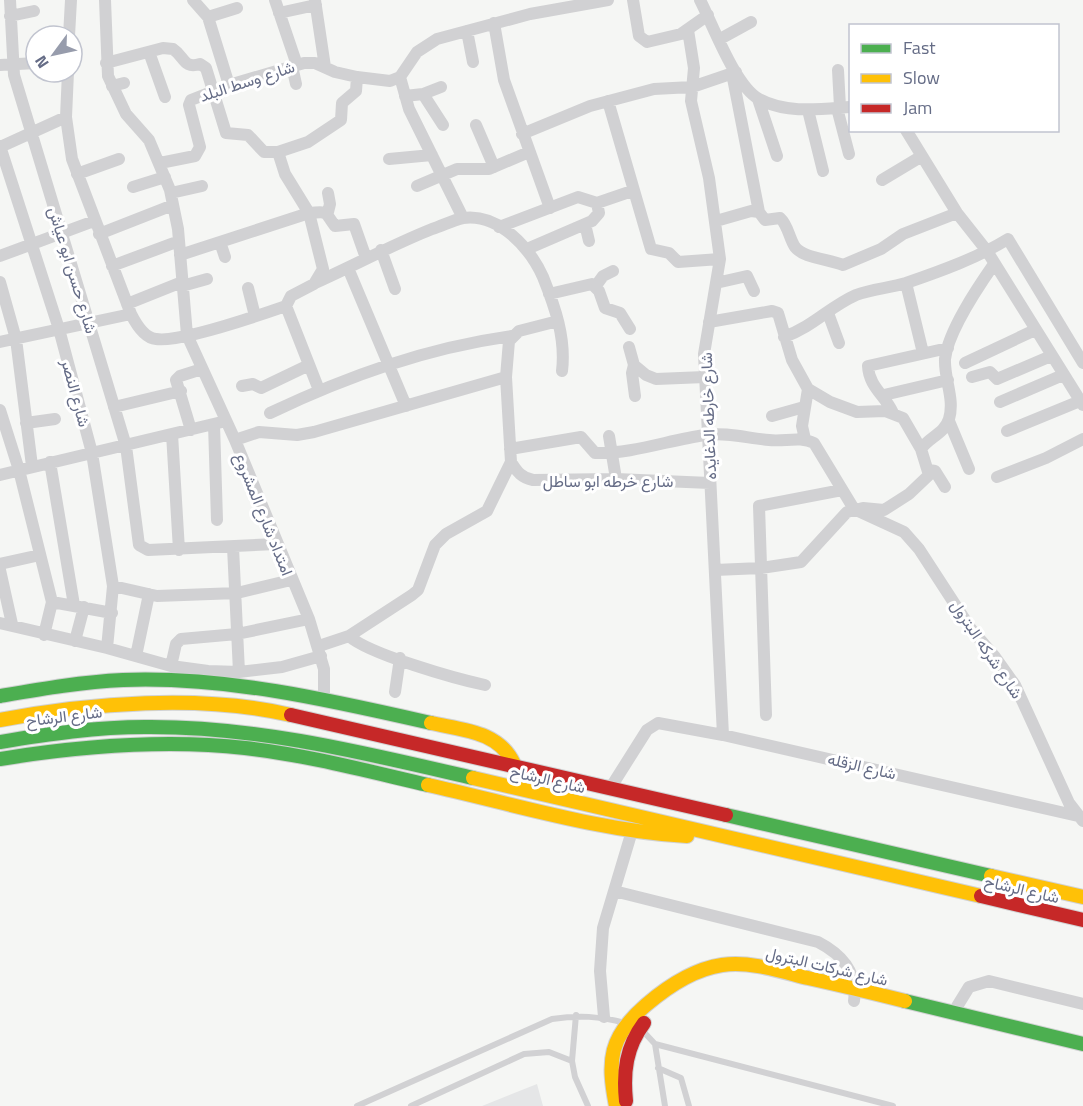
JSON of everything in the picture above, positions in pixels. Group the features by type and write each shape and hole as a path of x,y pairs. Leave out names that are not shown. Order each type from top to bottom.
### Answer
{"main road":[{"path":"0,696 80,684 149,680 210,682 324,698 486,735 507,749 514,764"},
{"name":"شارع الرشاح","path":"0,720 59,709 116,704 171,703 229,706 305,716 1083,897"},
{"name":"شارع الرشاح","path":"0,742 80,729 134,726 190,726 275,734 1083,920"},
{"path":"0,759 52,750 127,744 227,746 323,761 632,831 683,836 711,833"},
{"name":"شارع شركات البترول","path":"616,1106 611,1057 615,1044 672,986 716,966 754,966 1083,1056"},
{"name":"شارع شركات البترول","path":"854,995 953,1013 1083,1044"},
{"name":"شارع شركات البترول","path":"626,1106 625,1061 633,1026"}],"street":[{"name":"شارع حسن ابو عياش","path":"10,0 6,64 32,134 126,446 137,541 144,549 178,550"},
{"path":"70,24 71,0"},
{"name":"امتداد شارع المشروع","path":"105,0 106,63 118,85 126,114 149,140 160,163 172,199 179,242 187,335 202,369 220,422 235,440 276,544 309,619 324,669 324,698"},
{"path":"193,0 208,17 229,85"},
{"path":"275,0 295,66 296,84"},
{"path":"463,218 409,109 400,76 417,52 426,45 494,23 602,0"},
{"path":"633,0 639,36 647,42 688,30 708,15"},
{"path":"700,0 734,73 759,212 765,220 777,217 783,220 794,246 803,255 828,258 843,265 880,249 903,234 957,213"},
{"path":"279,13 315,2 325,67"},
{"path":"208,17 237,8"},
{"path":"10,16 34,11"},
{"path":"720,39 751,22"},
{"path":"494,23 504,80 550,207"},
{"name":"شارع خارطه الدغايده","path":"688,30 694,68 693,113 710,178 720,260 704,354 723,735"},
{"path":"467,31 473,62"},
{"path":"106,63 149,52 173,49"},
{"path":"173,49 183,72"},
{"path":"173,49 189,66 203,65 226,134 248,135 264,152 278,152 308,142 341,120 342,103 356,91 357,77"},
{"path":"149,52 165,97"},
{"path":"6,64 24,63"},
{"name":"شارع وسط البلد","path":"160,163 195,156 200,147 189,105 191,100 229,85 295,66 315,63 357,77 390,81 400,76"},
{"path":"838,70 849,154"},
{"path":"522,134 567,114 608,101 654,89 692,87 734,73"},
{"path":"734,73 758,99 777,156"},
{"path":"67,84 66,117 77,174 129,309 145,334 155,339 187,335 286,306 291,296 381,250 463,218 499,226 527,249 537,263 558,321 563,347 562,371"},
{"path":"405,96 423,94 441,87"},
{"path":"423,94 443,125"},
{"path":"758,99 808,110 842,107"},
{"path":"608,101 632,191 651,249 669,253 678,262 720,260"},
{"path":"808,110 823,171"},
{"path":"0,147 66,117"},
{"path":"476,125 494,167"},
{"path":"907,132 957,213 987,251 1082,403 1007,431"},
{"name":"شارع النصر","path":"0,147 59,329 92,453 113,586 107,648"},
{"path":"278,152 285,174 309,213 323,269 314,284"},
{"path":"417,186 463,168 482,171 529,152"},
{"path":"389,159 432,155"},
{"path":"882,180 922,156"},
{"path":"77,174 119,159"},
{"path":"133,187 165,177"},
{"path":"99,234 202,186"},
{"path":"499,226 578,197 597,202 632,191"},
{"path":"328,193 330,204 328,212 335,226 350,223 356,227 366,258"},
{"path":"527,249 596,218 599,207 597,202"},
{"path":"180,255 309,213 328,212"},
{"path":"716,221 746,212 759,212"},
{"path":"0,256 94,221"},
{"path":"585,224 589,241"},
{"path":"784,337 812,325 859,294 906,283 987,251 1008,239 1083,363"},
{"path":"112,266 179,242"},
{"path":"220,242 225,257"},
{"path":"381,250 395,289"},
{"path":"921,449 948,422 951,406 945,358 971,295 994,264"},
{"path":"348,268 406,406"},
{"path":"596,287 603,276 613,271"},
{"path":"716,283 747,276 754,291"},
{"path":"0,342 89,323 129,309 182,284 207,279"},
{"path":"0,282 16,339 32,466"},
{"path":"549,294 589,283 596,287 605,308 620,313 630,329"},
{"path":"906,283 923,353"},
{"path":"248,288 255,316"},
{"path":"286,306 319,390"},
{"path":"709,322 775,312 808,390 802,426 805,439"},
{"path":"828,313 839,343"},
{"path":"270,413 319,390 388,364 476,341 512,336 531,327 558,321"},
{"path":"965,363 1035,330"},
{"path":"0,570 6,624 44,634 107,648 171,666 239,672 282,667 320,651 350,636 418,590 435,545 446,534 487,511 511,456 506,377 507,346 512,336"},
{"path":"629,347 634,365 632,373 635,396"},
{"path":"893,413 884,395 872,383 868,366 948,348"},
{"path":"972,377 990,372 991,382 1051,356"},
{"path":"242,386 253,384 261,388 309,365"},
{"path":"634,365 646,375 656,379 705,377"},
{"path":"191,430 177,378 202,369"},
{"path":"1000,402 1063,375"},
{"path":"235,440 259,432 297,435 314,432 506,377"},
{"path":"884,395 948,380"},
{"path":"715,570 761,568 801,562 854,509 884,510 893,506 929,475 921,449 903,418 893,413 857,412 808,390"},
{"path":"114,407 181,391"},
{"path":"772,416 804,407"},
{"path":"0,410 19,470 52,602 44,634"},
{"path":"26,423 55,419"},
{"path":"0,475 220,422 217,520"},
{"path":"948,422 969,469"},
{"path":"172,434 178,550 276,544"},
{"path":"511,456 582,437 596,453 707,435 747,436 768,440 805,439 814,443 822,454 854,509"},
{"path":"609,436 616,479"},
{"path":"997,477 1046,458 1083,439"},
{"name":"شارع خرطه ابو ساطل","path":"511,456 525,478 533,480 616,479 710,483"},
{"path":"51,462 79,606 75,641"},
{"path":"929,470 937,473 945,487"},
{"path":"766,715 759,506 842,490"},
{"name":"شارع شركه البترول","path":"854,509 904,532 919,549 971,629 995,657 1014,685 1069,803 1081,819"},
{"path":"233,547 239,672"},
{"path":"0,564 40,555"},
{"path":"113,586 149,594 237,593 291,580"},
{"path":"136,656 149,594"},
{"path":"52,602 112,613"},
{"path":"171,666 176,644 181,639 237,634 309,619"},
{"path":"350,636 358,643 459,679 486,685"},
{"path":"395,692 400,658"},
{"name":"شارع الزقله","path":"611,787 648,729 658,723 723,735 1081,819"},
{"path":"604,1017 600,951 603,928 632,831"},
{"path":"614,891 819,942 830,948 848,966 854,995"},
{"path":"953,1013 964,991 975,983 989,981 1083,1004"}],"lane":[{"path":"576,1016 572,1061 575,1077 588,1106"},
{"path":"357,1106 531,1028 552,1020 576,1016 604,1017 647,1033 655,1044 665,1106"},
{"path":"655,1044 893,1106"},
{"path":"411,1106 524,1054 549,1052 572,1061"},
{"path":"658,1068 681,1078 685,1084 689,1106"}],"shaded area":[{"path":"537,1084 543,1106 482,1106"}],"traffic: fast":[{"path":"0,696 107,681 200,682 278,691 431,723"},
{"path":"0,742 127,727 228,731 310,743 473,778"},
{"path":"0,759 91,747 153,744 214,745 291,755 428,785"},
{"path":"726,815 991,876"},
{"path":"905,1001 1083,1044"}],"traffic: slow":[{"path":"0,720 70,709 146,703 257,708 291,715"},
{"path":"431,723 467,730 490,738 507,753 514,764"},
{"path":"473,778 981,896"},
{"path":"428,785 589,823 687,836"},
{"path":"991,876 1083,897"},
{"path":"616,1106 612,1062 614,1050 624,1028 646,1005 663,992 702,970 722,965 744,964 905,1001"}],"traffic: jam":[{"path":"291,715 726,815"},
{"path":"981,896 1083,920"},
{"path":"626,1101 627,1060 633,1041 644,1023"}]}
